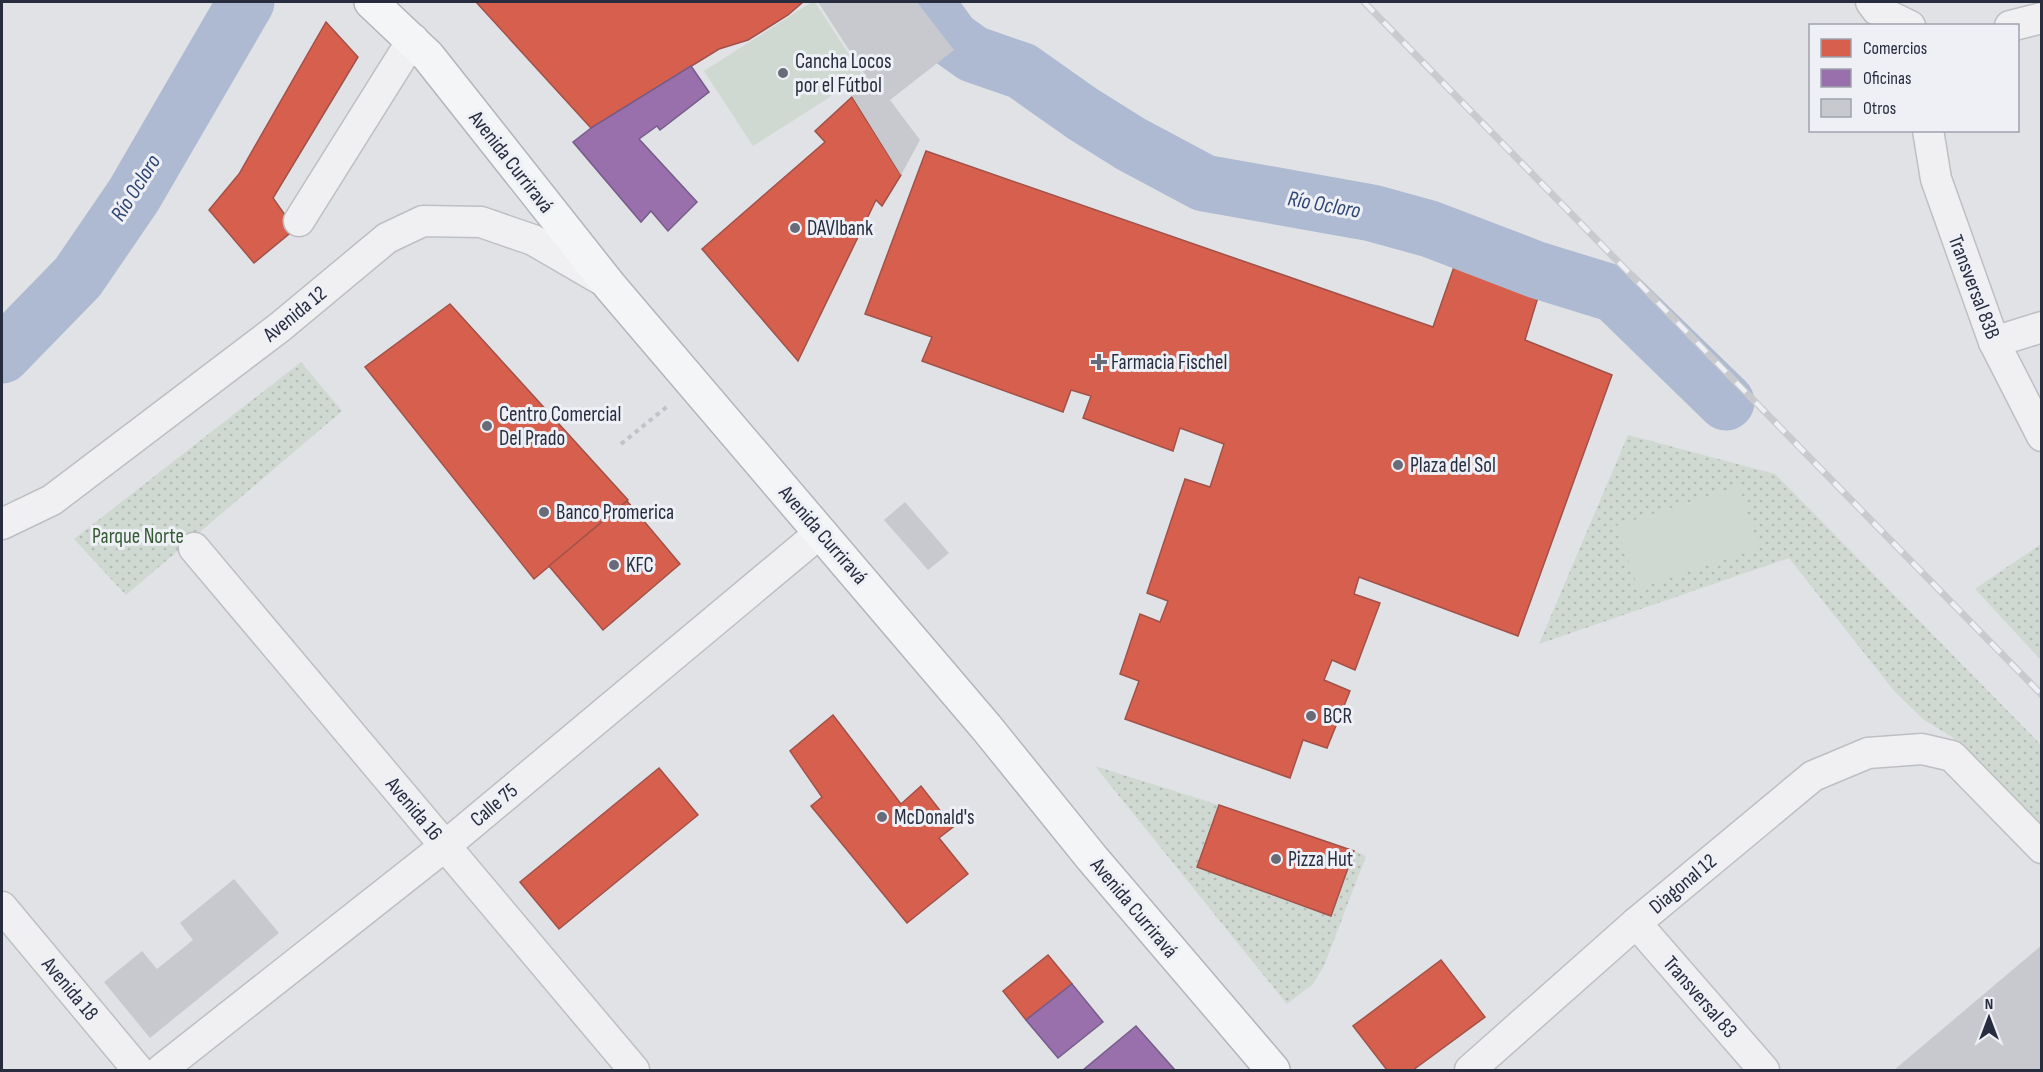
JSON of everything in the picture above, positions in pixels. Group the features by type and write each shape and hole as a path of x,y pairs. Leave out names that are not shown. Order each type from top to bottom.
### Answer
{"highway":[{"name":"Avenida Curriravá","path":"371,2 413,39 610,286 821,532 1273,1071"}],"street":[{"path":"1870,2 1877,10 1906,24"},
{"path":"2018,24 2042,18"},
{"path":"299,221 413,39"},
{"name":"Transversal 83B","path":"1928,132 1936,179 1994,342 2042,436"},
{"name":"Avenida 12","path":"2,524 52,500 280,327 387,238 423,221 481,222 532,240 610,286"},
{"path":"1994,342 2042,327"},
{"name":"Calle 75","path":"161,1071 445,846 821,532"},
{"name":"Avenida 16","path":"194,548 634,1071"},
{"name":"Diagonal 12","path":"1470,1071 1636,923 1813,776 1868,753 1922,749 1952,756 2042,848"},
{"name":"Avenida 18","path":"2,907 138,1071"},
{"name":"Transversal 83","path":"1636,923 1764,1071"}],"path":[{"path":"621,444 694,383"}],"green space":[{"name":"Cancha Locos por el Fútbol","path":"815,2 863,76 753,146 704,71"},
{"name":"Parque Norte","path":"301,362 342,411 126,595 74,539"},
{"path":"1628,435 1775,474 2041,745 2041,827 1952,737 1923,719 1895,692 1789,558 1539,644"},
{"path":"1738,486 1759,548 1638,588 1616,526"},
{"path":"2041,544 2041,660 1975,589"},
{"path":"1095,766 1219,805 1197,867 1330,916 1354,851 1366,856 1324,966 1313,984 1287,1004"}],"building: Comercios":[{"path":"476,2 803,2 788,15 748,40 719,49 591,128"},
{"path":"326,22 358,57 273,198 295,229 254,263 209,210 239,174"},
{"name":"DAVIbank","path":"852,97 901,175 882,206 876,200 798,361 702,249 825,142 815,131"},
{"name":"Plaza del Sol","path":"926,151 1433,327 1454,267 1538,297 1525,340 1612,375 1518,636 1359,577 1354,594 1380,603 1355,670 1332,660 1324,680 1350,691 1327,748 1303,740 1290,778 1125,719 1139,681 1120,674 1140,614 1160,622 1168,601 1147,593 1185,479 1210,487 1224,444 1180,428 1173,451 1083,418 1091,396 1071,390 1063,412 922,361 932,337 865,314"},
{"name":"Centro Comercial Del Prado","path":"450,304 628,500 534,579 365,367"},
{"name":"KFC","path":"627,501 680,564 603,630 549,566"},
{"name":"McDonald's","path":"833,715 901,804 921,786 953,827 939,838 968,874 907,923 811,806 822,797 790,751"},
{"path":"659,768 698,815 559,929 520,882"},
{"name":"Pizza Hut","path":"1219,805 1354,851 1331,916 1197,867"},
{"path":"1048,955 1072,984 1026,1020 1003,991"},
{"path":"1441,960 1485,1017 1413,1070 1387,1070 1353,1026"}],"building: Oficinas":[{"path":"691,66 709,92 660,130 657,126 639,139 697,202 668,231 651,211 641,222 573,142 591,128"},
{"path":"1072,984 1103,1022 1058,1058 1026,1020"},
{"path":"1136,1026 1175,1070 1083,1070"}],"building: Otros":[{"path":"818,2 917,2 954,50 890,100 920,140 901,175 847,88 866,76"},
{"path":"905,502 949,553 928,570 884,520"},
{"path":"234,879 279,933 150,1038 104,982 142,951 157,969 193,940 180,923"},
{"path":"2042,945 2042,1070 1894,1070"}],"waterway":[{"name":"Río Ocloro","path":"2,355 78,277 134,195 246,2"},
{"name":"Río Ocloro","path":"925,2 952,39 973,54 1022,71 1131,144 1204,183 1372,213 1430,229 1537,270 1615,294 1726,402"}],"railway":[{"path":"1364,2 2042,695"}],"place":[{"name":"Cancha Locos por el Fútbol","path":"783,73"},
{"name":"DAVIbank","path":"795,228"},
{"name":"Farmacia Fischel","path":"1099,362"},
{"name":"Centro Comercial Del Prado","path":"487,426"},
{"name":"Plaza del Sol","path":"1398,465"},
{"name":"Banco Promerica","path":"544,512"},
{"name":"KFC","path":"614,565"},
{"name":"BCR","path":"1311,716"},
{"name":"McDonald's","path":"882,817"},
{"name":"Pizza Hut","path":"1276,859"}]}
